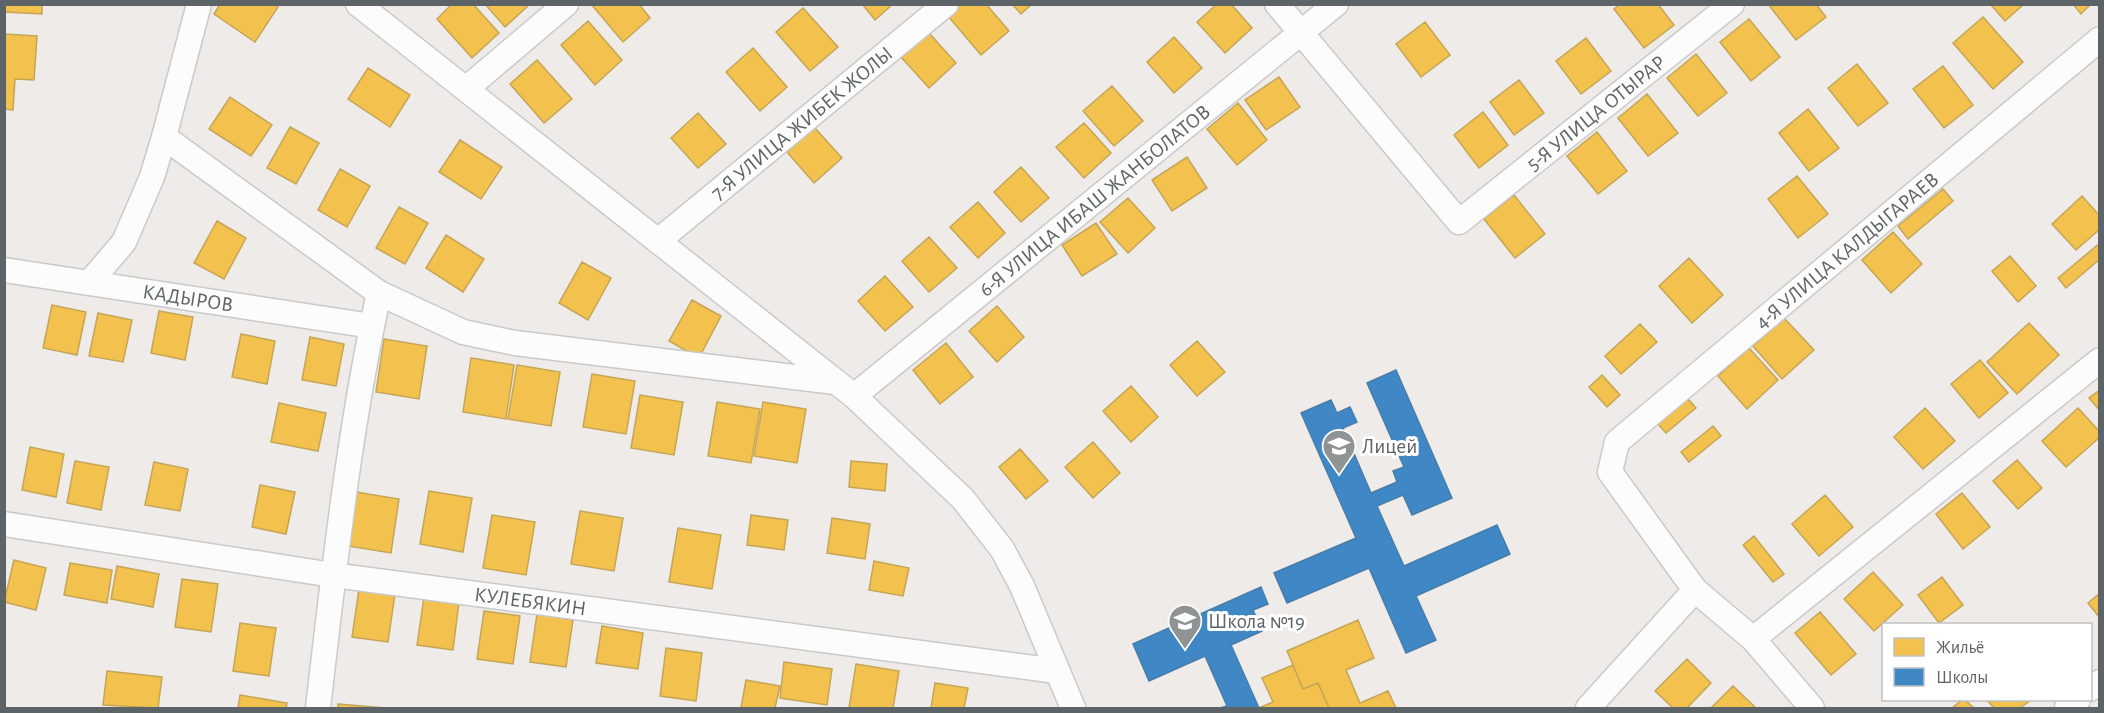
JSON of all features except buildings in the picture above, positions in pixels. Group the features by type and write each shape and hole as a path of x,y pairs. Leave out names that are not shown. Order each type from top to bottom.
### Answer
{"street":[{"path":"89,283 124,242 152,177 199,4"},
{"path":"358,4 845,389 963,499 1002,549 1022,586 1073,708"},
{"path":"466,89 566,4"},
{"name":"7-Я УЛИЦА ЖИБЕК ЖОЛЫ","path":"658,241 946,4"},
{"path":"1277,4 1302,32"},
{"name":"6-Я УЛИЦА ИБАШ ЖАНБОЛАТОВ","path":"845,389 1336,4"},
{"name":"5-Я УЛИЦА ОТЫРАР","path":"1302,32 1459,222 1732,4"},
{"name":"4-Я УЛИЦА КАЛДЫГАРАЕВ","path":"1695,590 1610,472 1617,442 2100,39"},
{"path":"164,137 379,293 463,332 515,343 845,389"},
{"name":"КАДЫРОВ","path":"4,270 372,326"},
{"path":"318,708 333,575 379,293"},
{"path":"1753,639 2100,360"},
{"name":"КУЛЕБЯКИН","path":"4,524 333,575 1057,671"},
{"path":"1588,708 1695,590 1753,639 1812,708"}],"place":[{"name":"Лицей","path":"1339,475"},
{"name":"Школа №19","path":"1185,650"}]}
